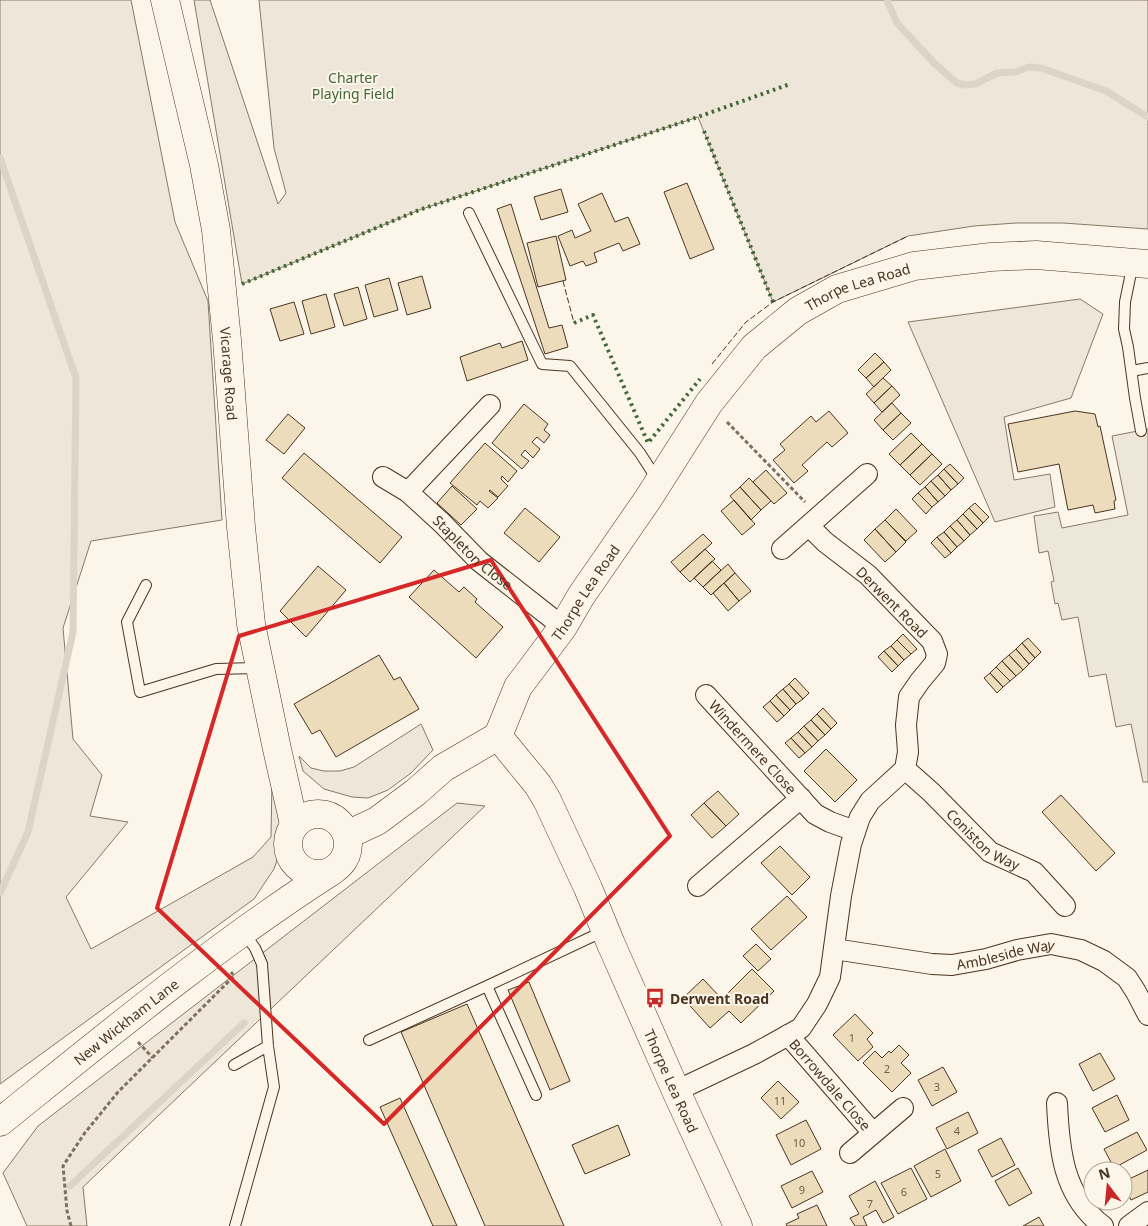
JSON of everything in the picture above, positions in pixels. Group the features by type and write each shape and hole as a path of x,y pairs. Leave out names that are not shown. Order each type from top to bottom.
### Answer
{"main road":[{"name":"Vicarage Road","path":"165,0 204,165 216,230 227,340 241,527 252,624 277,750 306,819"},
{"name":"Thorpe Lea Road","path":"738,1226 547,800 498,736 518,687 562,627 709,404 754,347 798,311 837,289 914,266 991,256 1036,255 1140,263"},
{"path":"347,835 377,821 416,792 442,768 498,736"},
{"path":"328,815 338,820 344,827 347,835 348,853 344,860 332,871 323,874 312,874 295,864 288,849 288,840 306,819 328,815"},
{"name":"New Wickham Lane","path":"249,927 295,864"},
{"name":"New Wickham Lane","path":"0,1122 121,1023 249,927 332,871"}],"street":[{"path":"408,492 490,405"},
{"path":"782,549 815,522 866,474"},
{"name":"Stapleton Close","path":"383,476 408,492 479,561 562,627"},
{"name":"Derwent Road","path":"815,522 825,542 868,575 932,641 938,654 935,663 909,697 906,726 908,752 906,768"},
{"name":"Windermere Close","path":"706,695 815,814 855,831"},
{"path":"676,1091 754,1054 801,1028 817,1004 830,977 841,896 855,831 860,817 870,801 906,768"},
{"name":"Coniston Way","path":"906,768 990,852 1034,872 1065,906"},
{"name":"Windermere Close","path":"698,886 801,798"},
{"name":"Ambleside Way","path":"834,948 932,964 952,965 1052,944 1081,950 1104,961 1127,978 1148,1015"},
{"name":"Borrowdale Close","path":"788,1035 873,1133"},
{"path":"1057,1103 1058,1141 1064,1170 1089,1216 1103,1226"},
{"name":"Borrowdale Close","path":"850,1152 903,1108"},
{"path":"1129,1226 1148,1212"}],"lane":[{"path":"469,213 542,364 570,366 640,453 659,482"},
{"path":"1140,263 1125,302 1124,329 1141,430"},
{"path":"1132,371 1148,368"},
{"path":"146,585 127,622 140,692 216,669 260,668"},
{"path":"236,1226 274,1087 268,1046 262,964 249,927"},
{"path":"369,1040 605,930"},
{"path":"487,986 536,1095"},
{"path":"234,1066 268,1046"}],"path":[{"path":"709,404 815,522"},
{"path":"71,1226 67,1211 63,1166 84,1134 118,1092 234,976 228,967"}],"highlighted area":[{"path":"491,560 670,836 384,1124 157,908 239,636"}],"green space":[{"path":"0,0 131,0 175,222 208,301 222,520 91,541 63,628 73,739 102,775 90,816 128,822 66,897 91,949 253,857 271,837 272,779 283,804 284,841 274,869 254,899 0,1084"},
{"name":"Charter Playing Field","path":"194,0 210,0 278,204 286,193 274,148 259,0 1148,0 1148,229 1063,223 1016,223 974,226 908,236 773,302 698,117 419,210 242,284"},
{"path":"1080,299 1103,314 1071,398 1004,417 1014,480 1050,474 1055,507 995,522 908,322"},
{"path":"421,724 433,750 411,773 388,790 368,798 352,797 324,789 303,771 299,756 311,768 324,771 340,771 354,767"},
{"path":"457,803 485,806 83,1187 87,1226 27,1226 3,1173 38,1126"}],"shaded area":[{"path":"1148,429 1148,782 1143,782 1131,724 1116,727 1106,674 1089,677 1078,617 1062,620 1058,603 1055,604 1051,582 1054,581 1048,551 1039,553 1034,516 1058,512 1062,528 1128,515 1112,436"}],"building":[{"path":"687,183 714,249 690,259 664,192"},
{"path":"561,189 568,212 541,220 534,197"},
{"path":"602,193 615,222 628,217 640,244 623,251 619,243 594,253 597,262 586,266 583,261 570,266 558,236 572,230 575,238 591,231 578,204"},
{"path":"511,204 549,328 562,325 568,347 545,354 497,209"},
{"path":"556,236 566,280 538,287 527,243"},
{"path":"422,276 431,308 407,315 398,283"},
{"path":"389,278 398,310 374,317 365,285"},
{"path":"358,287 367,319 344,326 334,294"},
{"path":"326,294 335,327 311,334 302,301"},
{"path":"294,302 304,334 280,341 270,309"},
{"path":"522,341 528,360 467,381 460,357 500,343 502,348"},
{"path":"875,353 884,362 866,378 858,370"},
{"path":"884,362 891,370 874,387 866,378"},
{"path":"883,378 892,386 874,403 866,394"},
{"path":"892,386 900,395 882,412 874,403"},
{"path":"892,403 901,413 883,430 874,420"},
{"path":"524,404 548,424 544,430 550,435 544,443 537,437 532,442 540,449 533,458 525,450 521,455 529,461 522,469 492,443"},
{"path":"829,411 848,433 832,447 827,442 802,465 808,471 794,483 773,460 785,450 780,444 811,416 816,422"},
{"path":"1075,411 1095,414 1098,427 1100,426 1116,500 1114,501 1115,509 1095,513 1093,505 1068,510 1059,464 1018,472 1008,424"},
{"path":"901,413 911,423 893,440 883,430"},
{"path":"288,414 305,428 284,454 266,440"},
{"path":"911,433 922,444 900,465 889,454"},
{"path":"485,443 517,471 508,482 502,476 501,479 508,486 498,497 489,491 498,498 488,508 480,501 477,505 450,483"},
{"path":"922,444 932,454 910,475 900,465"},
{"path":"304,453 402,537 380,563 282,478"},
{"path":"932,454 942,464 920,485 910,475"},
{"path":"950,464 964,478 958,484 944,469"},
{"path":"944,469 958,484 951,490 938,475"},
{"path":"766,470 787,493 774,504 753,482"},
{"path":"938,475 951,490 945,496 931,481"},
{"path":"749,478 771,501 761,510 740,487"},
{"path":"931,481 945,496 938,502 925,487"},
{"path":"452,486 477,509 461,525 437,503"},
{"path":"740,487 761,510 751,520 730,496"},
{"path":"925,487 938,502 932,507 918,493"},
{"path":"918,493 932,507 926,514 912,499"},
{"path":"734,500 755,524 742,535 721,511"},
{"path":"975,503 989,517 983,523 969,508"},
{"path":"525,508 560,537 539,562 504,533"},
{"path":"969,508 983,523 977,529 963,514"},
{"path":"896,509 917,531 906,541 885,520"},
{"path":"963,514 977,529 970,535 957,520"},
{"path":"885,520 906,542 896,552 875,529"},
{"path":"957,520 970,535 964,541 950,526"},
{"path":"950,526 964,541 957,547 944,532"},
{"path":"875,529 896,552 885,562 864,540"},
{"path":"944,532 957,547 951,553 937,537"},
{"path":"703,534 712,543 680,572 671,562"},
{"path":"937,537 951,553 945,558 931,543"},
{"path":"705,549 715,559 690,582 680,572"},
{"path":"712,561 721,570 703,587 694,578"},
{"path":"728,564 735,573 711,595 703,587"},
{"path":"318,566 346,590 306,637 280,611"},
{"path":"434,570 459,592 464,587 477,599 475,602 503,627 476,658 409,597"},
{"path":"735,573 751,591 739,601 724,583"},
{"path":"724,583 739,601 728,611 713,593"},
{"path":"903,634 917,649 911,654 897,640"},
{"path":"1028,638 1041,652 1035,658 1022,643"},
{"path":"897,640 911,654 904,660 891,646"},
{"path":"1022,643 1035,658 1029,664 1016,649"},
{"path":"891,646 904,660 898,666 884,651"},
{"path":"1016,649 1029,664 1023,670 1009,655"},
{"path":"884,651 898,666 892,672 878,657"},
{"path":"379,655 394,680 400,677 419,709 336,757 320,730 312,734 294,704"},
{"path":"1009,655 1023,670 1016,676 1002,661"},
{"path":"1002,661 1016,676 1010,681 996,667"},
{"path":"996,667 1010,681 1003,687 990,673"},
{"path":"990,673 1003,687 997,693 984,678"},
{"path":"795,678 809,693 803,699 789,684"},
{"path":"789,684 803,699 796,704 783,689"},
{"path":"783,689 796,704 790,710 776,695"},
{"path":"776,695 790,710 784,716 770,701"},
{"path":"770,701 784,716 777,722 763,707"},
{"path":"823,708 837,723 831,729 817,714"},
{"path":"817,714 831,729 825,735 811,720"},
{"path":"811,720 825,735 818,741 804,726"},
{"path":"804,726 818,741 812,747 798,732"},
{"path":"798,732 812,747 805,753 791,738"},
{"path":"791,738 805,753 799,758 785,743"},
{"path":"826,749 857,780 835,802 804,771"},
{"path":"718,791 739,814 726,826 704,803"},
{"path":"1061,795 1115,853 1096,871 1042,812"},
{"path":"704,803 726,826 712,838 691,815"},
{"path":"780,846 810,877 792,895 761,863"},
{"path":"787,896 807,917 771,950 751,929"},
{"path":"756,944 771,959 758,971 743,956"},
{"path":"752,969 774,991 741,1023 729,1011 710,1028 683,998 703,979 722,999"},
{"path":"529,982 570,1081 550,1090 508,990"},
{"path":"467,1004 564,1226 485,1226 401,1032"},
{"path":"855,1014 873,1033 867,1039 873,1047 858,1061 833,1035"},
{"path":"899,1045 909,1055 901,1063 911,1073 892,1092 863,1063 875,1051 882,1058"},
{"path":"1100,1053 1115,1079 1093,1091 1079,1064"},
{"path":"943,1067 957,1092 932,1106 918,1080"},
{"path":"778,1081 799,1102 781,1119 761,1098"},
{"path":"1117,1095 1129,1120 1105,1132 1092,1108"},
{"path":"400,1098 457,1226 433,1226 380,1107"},
{"path":"968,1112 978,1133 947,1149 936,1128"},
{"path":"806,1120 821,1149 791,1165 776,1135"},
{"path":"618,1125 630,1155 585,1174 572,1145"},
{"path":"1137,1132 1147,1150 1127,1161 1110,1161 1104,1149"},
{"path":"1001,1138 1015,1165 992,1177 978,1150"},
{"path":"945,1149 961,1181 931,1197 914,1166"},
{"path":"911,1168 927,1199 898,1214 881,1183"},
{"path":"1018,1168 1032,1193 1009,1206 995,1181"},
{"path":"1148,1170 1148,1192 1133,1199 1133,1177"},
{"path":"812,1171 823,1192 792,1208 781,1186"},
{"path":"875,1181 894,1217 883,1223 876,1210 863,1217 867,1226 855,1226 850,1218 859,1214 849,1196"},
{"path":"817,1205 827,1226 787,1226 786,1224 799,1218 797,1214"},
{"path":"1039,1217 1044,1226 1023,1226"}],"waterway":[{"path":"887,0 897,23 934,63 957,83 965,85 975,84 997,73 1015,72 1029,67 1041,68 1106,91 1148,117"},
{"path":"0,158 76,378 73,632 28,832 0,893"},
{"path":"70,1186 244,1023"}],"hedge":[{"path":"242,284 419,210 698,117 790,84"},
{"path":"704,131 773,302"},
{"path":"574,323 593,315 648,443 700,379"}],"fence":[{"path":"712,364 746,322 773,302 908,236"},
{"path":"563,281 574,323"}],"place":[{"name":"Derwent Road","path":"655,998"}]}
